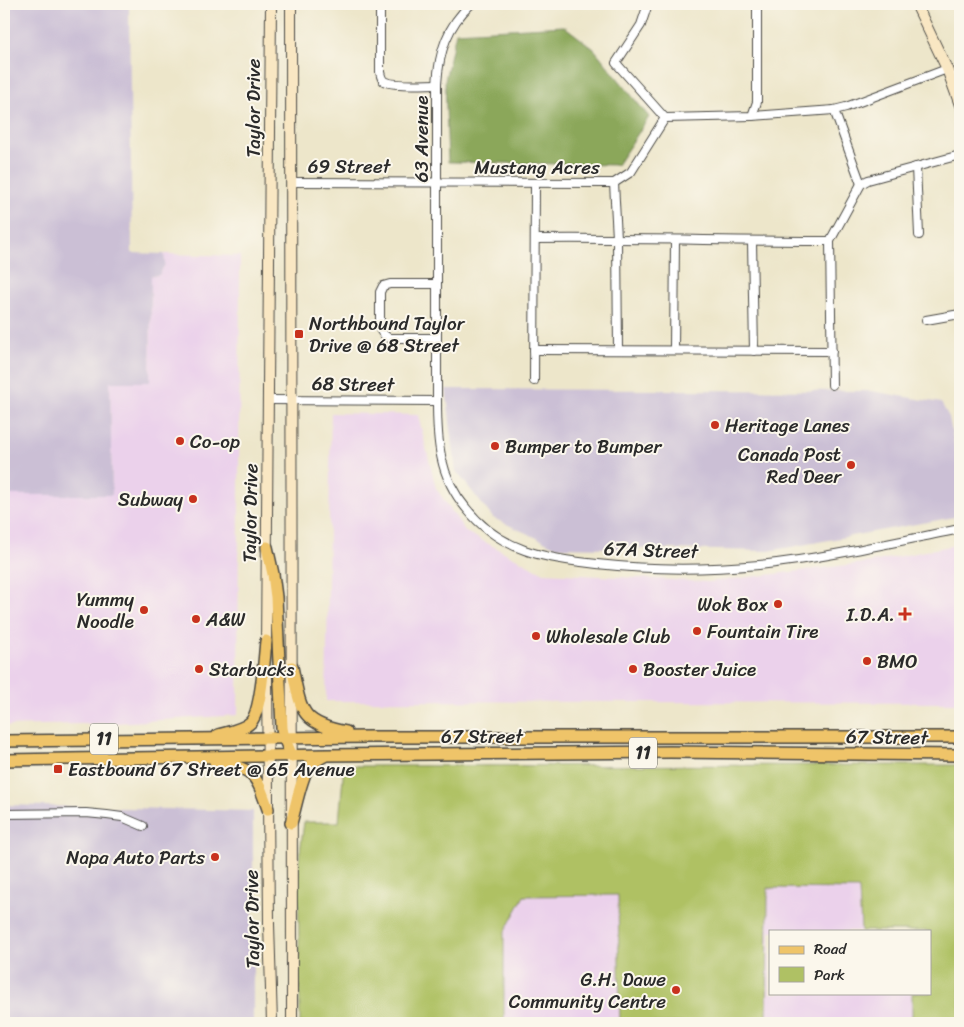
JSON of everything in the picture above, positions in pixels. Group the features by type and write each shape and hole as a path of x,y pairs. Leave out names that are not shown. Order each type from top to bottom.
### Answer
{"main road":[{"name":"Taylor Drive","path":"271,4 266,641 272,1023"},
{"name":"Taylor Drive","path":"288,738 292,667 291,4"},
{"path":"916,4 948,73 960,105"},
{"path":"267,547 274,574 276,597 282,728 288,738 292,756"},
{"path":"204,739 232,732 251,722 259,702 266,641"},
{"path":"292,667 301,704 308,717 314,722 332,730 370,737"},
{"name":"67 Street","path":"4,741 370,737 960,737"},
{"name":"67 Street","path":"4,760 679,752 960,755"},
{"path":"291,823 306,770 316,760 326,755"},
{"name":"Taylor Drive","path":"292,756 292,1023"},
{"path":"181,757 229,764 244,769 250,773 259,785 268,809"}],"street":[{"path":"380,4 380,76 383,80 394,84 437,84"},
{"name":"63 Avenue","path":"437,401 438,69 446,38 455,22 471,4"},
{"path":"648,4 641,25 616,63 665,118 752,116 834,110 948,73 960,74"},
{"path":"752,116 757,102 757,4"},
{"path":"834,110 861,184"},
{"name":"Mustang Acres","path":"437,183 614,183 631,172 665,118"},
{"path":"832,385 830,241 861,184 868,180 960,155"},
{"path":"916,167 919,235"},
{"name":"69 Street","path":"291,182 437,183"},
{"path":"534,381 535,183"},
{"path":"614,183 617,238 618,350"},
{"path":"535,239 617,238 830,241"},
{"path":"674,350 675,240"},
{"path":"752,241 754,351"},
{"path":"437,284 390,284 383,286 380,292 380,329 389,338 437,338"},
{"path":"926,320 960,314"},
{"path":"534,350 832,351"},
{"name":"68 Street","path":"269,400 437,401"},
{"name":"67A Street","path":"437,401 440,456 460,501 491,532 515,547 535,554 574,562 631,568 733,567 813,558 960,528"},
{"path":"4,814 86,813 122,817 143,826"}],"shaded area":[{"path":"4,4 129,4 132,253 164,254 165,264 159,275 151,276 150,382 110,382 112,495 4,495"},
{"path":"164,254 240,256 238,715 116,723 4,726 4,495 112,495 110,382 150,382 151,276 159,275 165,264"},
{"path":"446,389 871,391 941,403 949,417 960,475 960,516 769,551 557,547 493,518 456,471"},
{"path":"331,413 418,415 436,488 466,532 544,573 709,582 872,562 960,544 960,703 326,701"},
{"path":"4,805 253,811 253,1023 4,1023"},
{"path":"767,888 859,889 861,930 769,930 769,994 912,994 912,1023 767,1023"},
{"path":"618,895 620,1023 504,1023 503,933 524,896"}],"green space":[{"path":"564,26 594,49 649,117 617,165 448,162 445,80 456,32"},
{"path":"960,765 960,1023 912,1023 912,994 932,994 932,930 861,930 859,889 768,888 767,1023 620,1023 618,895 524,896 504,933 504,1023 300,1023 298,867 304,822 339,822 344,766"}],"place":[{"name":"Northbound Taylor Drive @ 68 Street","path":"299,334"},
{"name":"Heritage Lanes","path":"715,425"},
{"name":"Co-op","path":"180,441"},
{"name":"Bumper to Bumper","path":"495,446"},
{"name":"Canada Post Red Deer","path":"851,465"},
{"name":"Subway","path":"193,499"},
{"name":"Wok Box","path":"778,604"},
{"name":"Yummy Noodle","path":"144,610"},
{"name":"I.D.A.","path":"905,614"},
{"name":"A&W","path":"196,619"},
{"name":"Fountain Tire","path":"697,631"},
{"name":"Wholesale Club","path":"536,636"},
{"name":"BMO","path":"867,661"},
{"name":"Starbucks","path":"199,669"},
{"name":"Booster Juice","path":"633,669"},
{"name":"Eastbound 67 Street @ 65 Avenue","path":"58,769"},
{"name":"Napa Auto Parts","path":"215,857"},
{"name":"G.H. Dawe Community Centre","path":"676,990"}]}
